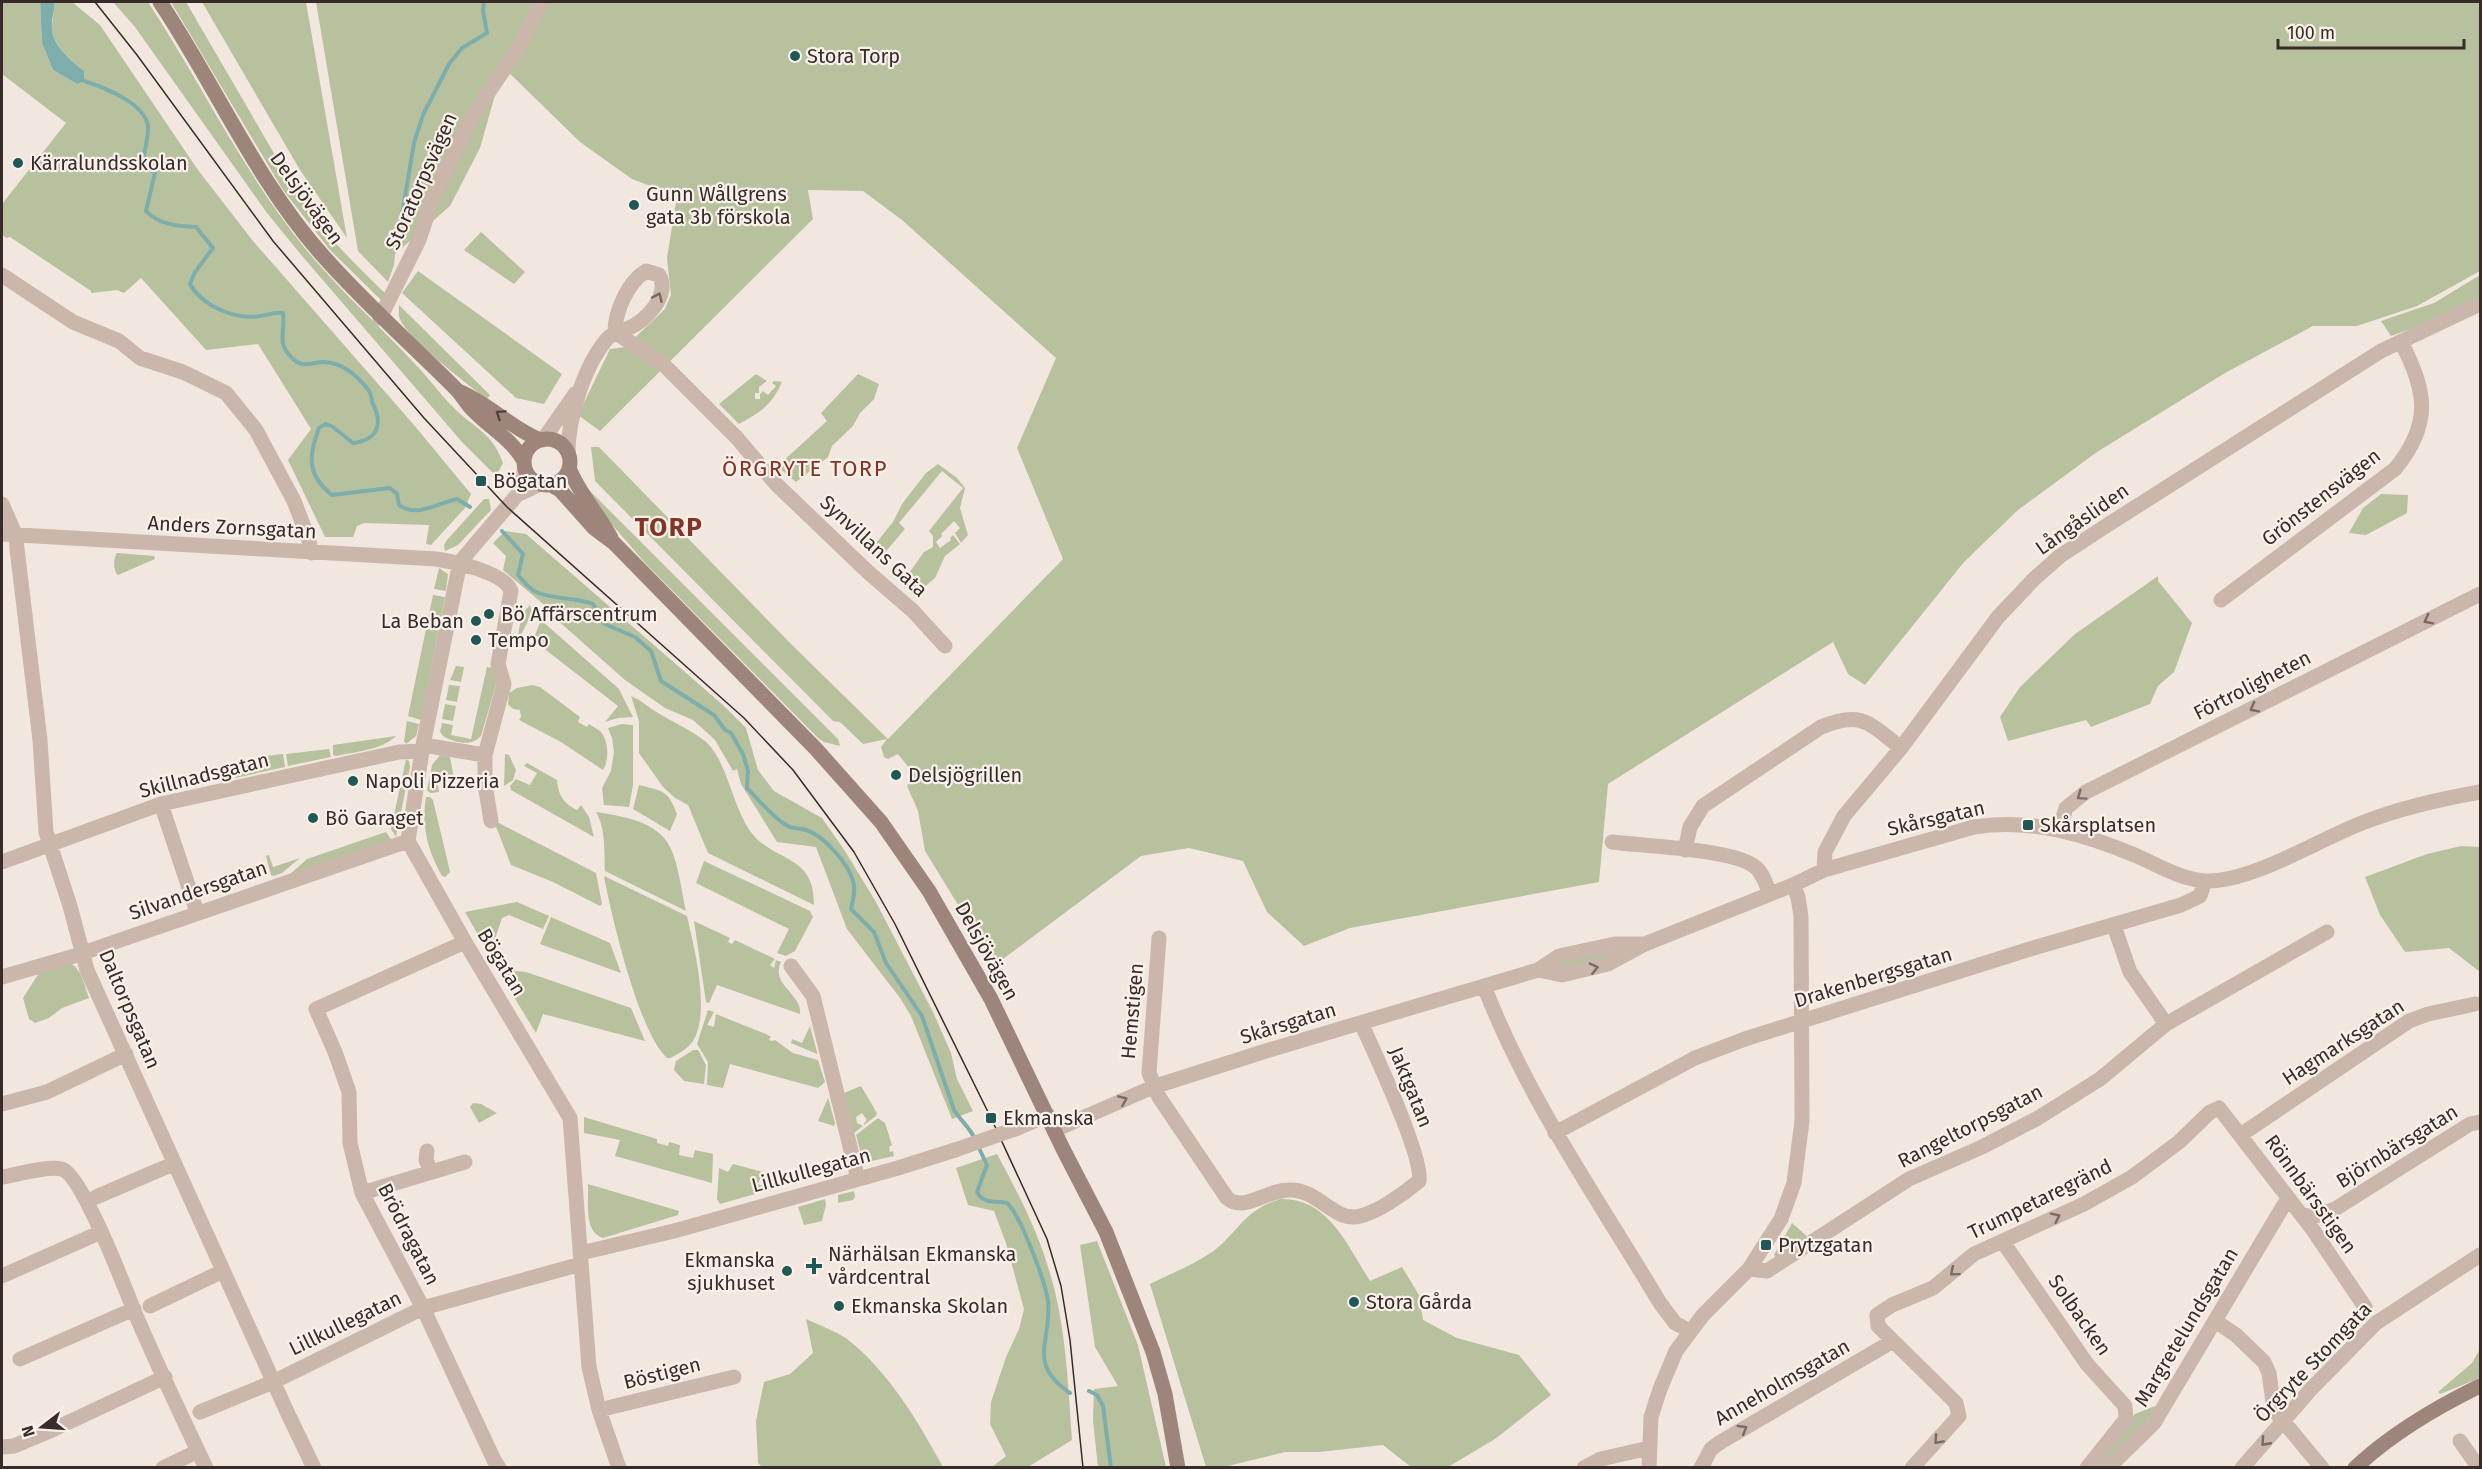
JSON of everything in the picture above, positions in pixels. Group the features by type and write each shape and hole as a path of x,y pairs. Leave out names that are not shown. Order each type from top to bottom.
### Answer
{"street":[{"name":"Delsjövägen","path":"160,2 274,193 323,256 380,318 517,450 525,465"},
{"name":"Storatorpsvägen","path":"380,318 419,240 435,192 479,105 521,44 541,2"},
{"path":"2,275 73,322 119,341 140,358 183,372 226,393 256,430 294,501 308,534 311,553"},
{"name":"Långåsliden","path":"1824,870 1825,852 1844,816 1901,748 1998,617 2035,578 2061,556 2381,351 2481,304"},
{"name":"Synvillans Gata","path":"581,387 607,339 615,332 664,365 738,438 776,484 868,572 913,611 945,646"},
{"name":"Grönstensvägen","path":"2221,600 2395,469 2409,451 2421,424 2422,406 2420,387 2414,368 2401,342"},
{"path":"408,841 422,748 460,562 517,495 529,447 541,440 581,387"},
{"path":"517,495 562,479 568,460 568,439 581,387"},
{"name":"Delsjövägen","path":"458,391 475,398 529,436 541,440"},
{"path":"541,440 556,441 568,460"},
{"name":"Delsjövägen","path":"568,460 580,491 602,521 614,543"},
{"path":"525,465 531,479 546,484"},
{"name":"Delsjövägen","path":"546,484 560,490 594,528 614,543 816,749 895,840 976,970 1106,1232 1148,1336 1165,1394 1178,1467"},
{"name":"Daltorpsgatan","path":"2,504 9,535 40,740 46,832 70,906 87,970 273,1382 315,1467"},
{"name":"Anders Zornsgatan","path":"9,535 460,562"},
{"path":"460,562 503,581 511,591 498,664 504,684 485,755 485,784 491,821"},
{"name":"Förtroligheten","path":"2059,830 2066,808 2086,792 2481,594"},
{"path":"1685,850 1690,827 1703,806 1821,727 1842,719 1858,719 1878,729 1901,748"},
{"name":"Skillnadsgatan","path":"2,862 161,804 422,748 485,755"},
{"name":"Skårsgatan","path":"1055,1130 1154,1087 1538,969 1559,956 1615,944 1645,944 1793,885 1824,870 1988,825 2028,825 2059,830 2110,844 2186,878 2205,881 2235,878 2248,874 2340,832 2402,808 2481,792"},
{"path":"161,804 197,912"},
{"name":"Silvandersgatan","path":"2,977 82,953 408,841"},
{"name":"Bögatan","path":"408,841 570,1118 590,1366 599,1410 619,1467"},
{"path":"1612,843 1721,855 1752,864 1764,878 1770,894"},
{"name":"Drakenbergsgatan","path":"1555,1133 1695,1058 1745,1038 2009,956 2181,906 2200,896 2205,881"},
{"path":"1649,1467 1651,1417 1657,1396 1676,1351 1703,1315 1749,1269 1781,1219 1794,1183 1802,1121 1801,918 1798,897 1793,885"},
{"path":"2114,926 2130,972 2166,1024"},
{"name":"Rangeltorpsgatan","path":"1749,1269 1767,1270 1909,1179 2001,1138 2038,1118 2100,1080 2166,1024 2327,932"},
{"name":"Hemstigen","path":"1154,1087 1148,1068 1159,938"},
{"name":"Brödragatan","path":"465,942 316,1009 335,1052 348,1092 350,1143 362,1193 423,1308 494,1460 500,1467"},
{"path":"791,966 813,996 858,1179"},
{"path":"1484,986 1499,1025 1555,1133 1660,1303 1675,1323 1690,1332"},
{"name":"Hagmarksgatan","path":"2242,1134 2409,1021 2428,1014 2475,1004"},
{"name":"Jaktgatan","path":"1154,1087 1227,1198 1237,1205 1248,1203 1276,1191 1293,1190 1311,1194 1340,1214 1355,1217 1366,1214 1410,1189 1419,1181 1419,1168 1396,1101 1361,1023"},
{"path":"2,1104 47,1092 126,1054"},
{"name":"Rönnbärsstigen","path":"2219,1108 2242,1134 2302,1215 2365,1307"},
{"name":"Trumpetaregränd","path":"1893,1341 1878,1326 1877,1315 1892,1305 1933,1288 1974,1254 2084,1204 2132,1177 2179,1142 2210,1112 2219,1108"},
{"name":"Lillkullegatan","path":"200,1412 273,1382 423,1308 665,1233 955,1150 1048,1115"},
{"name":"Björnbärsgatan","path":"2302,1215 2313,1217 2335,1209 2470,1124 2481,1122"},
{"path":"427,1151 426,1160 431,1172"},
{"path":"362,1193 465,1162"},
{"path":"96,1197 173,1164"},
{"path":"2,1177 54,1168 64,1170 70,1175 100,1232 206,1467"},
{"name":"Margretelundsgatan","path":"2108,1467 2154,1423 2288,1198"},
{"path":"2,1276 100,1232"},
{"name":"Solbacken","path":"2003,1242 2067,1337 2126,1410"},
{"name":"Örgryte Stomgata","path":"2242,1467 2376,1323 2481,1254"},
{"path":"150,1306 223,1271"},
{"path":"20,1359 134,1309"},
{"path":"2216,1322 2236,1335 2264,1362 2269,1373 2274,1410 2322,1467"},
{"path":"1893,1341 1956,1403 1959,1410 1959,1416 1912,1467"},
{"name":"Anneholmsgatan","path":"1701,1467 1711,1449 1719,1443 1893,1341"},
{"path":"2,1448 14,1446 52,1430 165,1377"},
{"name":"Böstigen","path":"599,1410 734,1377"},
{"path":"2355,1467 2373,1450 2419,1418 2481,1386"},
{"name":"Margretelundsgatan","path":"2087,1467 2126,1419 2126,1410"},
{"path":"2460,1441 2479,1467"},
{"path":"1584,1467 1601,1459 1649,1448"},
{"path":"163,1467 198,1451"}],"green space":[{"path":"2,2 40,2 42,43 53,70 77,84 84,71 68,57 54,38 52,32 53,2 72,2 100,25 198,170 253,241 414,425 471,494 465,508 431,545 426,544 429,525 365,523 357,526 353,537 325,537 288,460 311,429 258,344 206,350 141,278 124,293 117,290 91,293 10,237 6,238 2,234 2,204 66,123 2,74"},
{"path":"113,2 148,2 242,158 282,218 330,277 419,368 453,407 494,444 503,463 496,476 462,442 267,213 135,27"},
{"path":"171,2 186,2 300,198 353,262 389,297 383,302 330,250 283,190"},
{"path":"202,2 306,2 347,238 300,170"},
{"path":"316,2 2480,2 2480,271 2417,306 2357,326 2313,326 2225,373 2097,452 2018,510 1964,562 1865,685 1848,674 1833,642 1608,784 1599,882 1350,928 1304,946 1267,912 1243,861 1189,848 1141,856 995,965 925,851 918,811 907,786 914,774 898,754 888,759 884,757 881,747 887,739 863,744 840,722 833,721 595,481 591,447 599,447 790,643 888,739 1063,559 1017,448 1056,358 902,220 863,191 808,190 813,219 600,431 578,415 610,349 625,347 665,309 671,295 667,258 677,196 632,179 580,142 503,67 480,148 450,206 395,254 388,282 358,251"},
{"path":"481,232 525,272 514,284 464,250"},
{"path":"418,271 562,374 544,404 516,398 402,293"},
{"path":"2480,275 2480,297 2438,319 2391,336 2381,321 2434,303"},
{"path":"399,305 490,395 487,399 414,338 400,319"},
{"path":"756,374 767,381 759,387 759,393 755,393 755,399 760,399 763,391 768,395 776,386 772,383 774,381 782,382 774,397 765,407 739,424 719,404"},
{"path":"858,374 879,384 874,399 860,413 853,426 832,446 828,457 796,482 772,462 777,458 782,462 827,421 821,413"},
{"path":"938,464 957,478 965,488 960,508 968,535 961,543 955,533 960,528 954,521 941,534 942,536 936,542 940,548 951,540 953,535 960,544 945,556 935,578 914,596 902,583 924,552 933,547 933,536 929,531 963,488 942,471 899,523 905,529 882,556 872,548 893,522 902,504 926,473"},
{"path":"589,490 838,739 840,746 818,738 646,564 596,506"},
{"path":"2381,494 2408,495 2407,513 2366,535 2349,533 2363,508"},
{"path":"484,499 489,499 491,510 458,545 445,551 444,545 447,540"},
{"path":"505,531 526,534 723,705 746,728 758,770 774,791 822,818 876,902 933,1012 951,1053 957,1079 973,1111 952,1119 911,1016 900,998 847,929 816,847 777,842 741,784 737,769 733,771 715,740 693,720 665,708 625,680 555,618 575,614 565,610 549,609 503,570 506,556 493,543"},
{"path":"117,553 154,556 155,559 118,575 114,564"},
{"path":"439,568 448,574 446,591 434,589"},
{"path":"2158,576 2158,581 2192,623 2174,672 2158,686 2150,704 2091,727 2086,720 2008,741 2000,717 2020,687 2075,634"},
{"path":"433,595 445,597 421,720 408,716"},
{"path":"530,605 532,613 516,645 522,614"},
{"path":"541,620 619,689 633,717 605,722 618,706 533,640"},
{"path":"456,666 464,667 461,682 450,680"},
{"path":"487,667 495,668 498,678 481,736 473,742 463,743 443,736 440,732 442,723 453,725 451,735 471,739"},
{"path":"449,685 460,686 457,702 446,700"},
{"path":"532,685 540,687 580,717 578,722 587,727 589,724 601,732 606,740 607,751 603,770 561,742 519,720 520,710 513,709 508,704 509,693 517,688"},
{"path":"631,696 694,733 713,749 738,809 750,831 759,841 791,860 808,876 814,905 708,853 688,805 675,798 663,787 639,753 639,721"},
{"path":"445,704 456,706 453,721 442,719"},
{"path":"407,721 419,724 416,736 406,744 404,741"},
{"path":"622,724 633,725 633,785 629,807 604,805 602,788 611,771 614,752 608,728"},
{"path":"396,736 376,747 359,752 333,755 333,745"},
{"path":"329,749 331,757 288,766 286,754"},
{"path":"283,754 285,767 235,778 233,768 266,762 265,756"},
{"path":"505,754 509,755 516,770 513,780 504,786"},
{"path":"440,755 450,757 454,778 437,781 439,792 430,793 427,790 432,765"},
{"path":"406,759 410,767 396,837 391,829"},
{"path":"527,763 557,780 560,795 569,805 577,810 581,805 589,817 594,837 511,790 510,786 516,779 530,785 537,773 524,766"},
{"path":"639,785 659,790 671,800 677,814 670,831 633,809"},
{"path":"426,797 433,800 448,863 450,872 445,877 437,867 429,848 424,818"},
{"path":"596,812 638,821 657,831 664,838 675,861 686,911 605,871 603,833"},
{"path":"499,823 596,873 602,904 600,906 553,882 511,865 495,824"},
{"path":"386,832 392,841 288,876 307,859"},
{"path":"2461,846 2480,847 2480,972 2449,948 2405,952 2380,915 2365,877 2427,854"},
{"path":"269,855 273,867 300,858 282,873 274,876 271,875 266,856"},
{"path":"704,861 810,911 813,917 795,951 786,956 777,953 789,929 696,883"},
{"path":"604,876 687,916 699,979 701,1014 693,1041 686,1049 670,1058 667,1058 657,1045 637,1000 620,944"},
{"path":"517,902 549,916 543,929 509,915 502,918 493,945 500,956 493,961 465,912"},
{"path":"551,917 610,943 621,973 540,944"},
{"path":"694,921 730,938 728,942 732,944 735,940 775,959 770,965 774,968 776,960 781,962 780,977 797,1001 800,1014 717,985 709,1003 706,1002"},
{"path":"1622,950 1614,956 1557,969 1553,966 1569,960"},
{"path":"70,963 80,974 89,998 62,1008 49,1018 35,1023 29,1019 23,998 39,973"},
{"path":"502,971 526,972 631,1008 645,1041 543,1014 536,1033 501,976"},
{"path":"708,1010 714,1012 707,1025 714,1027 716,1014 766,1034 771,1037 769,1039 771,1041 775,1040 793,1053 818,1060 825,1082 818,1088 730,1064 723,1088 707,1085 708,1062 697,1044"},
{"path":"810,1026 817,1054 791,1043 792,1039 802,1043"},
{"path":"693,1050 698,1050 706,1065 704,1084 684,1081 674,1070 676,1061"},
{"path":"861,1086 877,1113 864,1125 867,1120 862,1113 856,1117 857,1123 863,1126 854,1133 844,1093"},
{"path":"828,1098 835,1123 834,1126 818,1121"},
{"path":"473,1103 481,1104 497,1113 479,1123 470,1107"},
{"path":"584,1117 657,1139 657,1143 668,1146 669,1142 680,1145 679,1155 693,1158 695,1150 713,1154 712,1183 615,1156 620,1140 584,1133"},
{"path":"878,1118 885,1123 892,1145 889,1147 890,1152 893,1151 894,1156 872,1161 861,1154 856,1135"},
{"path":"997,1154 1026,1209 1043,1252 1059,1309 1065,1353 1072,1440 1028,1467 992,1467 1006,1456 990,1424 991,1402 1006,1357 1019,1329 1024,1309 1006,1243 994,1211 968,1205 956,1168"},
{"path":"733,1164 763,1172 758,1184 766,1187 769,1180 766,1178 767,1173 784,1179 787,1185 720,1204 717,1199 719,1168 728,1172"},
{"path":"588,1184 679,1211 678,1215 603,1238 592,1229 590,1223"},
{"path":"854,1191 853,1200 838,1203 838,1195"},
{"path":"825,1199 826,1205 822,1221 804,1225 798,1207"},
{"path":"1281,1199 1298,1201 1324,1216 1345,1240 1370,1281 1402,1267 1419,1295 1423,1320 1457,1338 1519,1355 1551,1395 1495,1439 1448,1467 1411,1467 1383,1445 1319,1452 1285,1452 1224,1467 1206,1467 1150,1284 1212,1252 1250,1215 1269,1203"},
{"path":"1792,1223 1809,1238 1776,1258 1774,1255"},
{"path":"1097,1241 1138,1345 1166,1467 1098,1467 1093,1421 1094,1389 1118,1386 1095,1347 1080,1245"},
{"path":"806,1319 847,1339 876,1366 913,1415 943,1467 762,1467 758,1463 756,1421 764,1382 790,1374 813,1353"},
{"path":"2480,1349 2480,1378 2440,1394 2438,1392 2472,1363"},
{"path":"2157,1407 2135,1435 2101,1467 2094,1468 2135,1414"}],"water":[{"path":"40,2 54,3 52,25 55,40 68,57 84,71 84,81 77,84 53,70 42,43"}],"waterway":[{"path":"400,227 414,143 423,115 449,64 462,48 487,33 483,11 484,2"},
{"path":"84,81 122,97 139,110 145,118 148,131 143,165 155,173 146,211 163,222 196,227 213,248 195,272 190,284 195,292 220,310 240,316 283,313 284,347 293,359 301,364 324,362 338,365 355,375 370,393 378,420 376,430 369,438 353,443 333,427 326,424 319,428 313,448 312,465 314,473 324,488 332,495 390,488 397,494 399,505 413,510 457,499 470,507"},
{"path":"502,531 523,554 518,575 533,591 593,604 605,624 635,637 651,651 661,681 714,715 725,730 731,733 743,754 748,771 747,788 783,823 813,833 841,859 854,884 851,909 874,932 886,963 922,1016 954,1110 975,1139"},
{"path":"978,1146 987,1165 977,1192 983,1199 1007,1203 1019,1221 1037,1265 1048,1301 1045,1362 1057,1382 1070,1393"},
{"path":"1089,1391 1097,1395 1103,1406 1111,1468"}],"tram line":[{"path":"95,2 137,55 273,241 424,418 507,507 744,718 793,770 854,852 895,924 991,1118 1047,1239 1061,1286 1070,1340 1083,1468"}],"place":[{"name":"Stora Torp","path":"795,56"},
{"name":"Kärralundsskolan","path":"18,163"},
{"name":"Gunn Wållgrens gata 3b förskola","path":"634,205"},
{"name":"Bögatan","path":"481,481"},
{"name":"Bö Affärscentrum","path":"489,614"},
{"name":"La Beban","path":"476,621"},
{"name":"Tempo","path":"476,640"},
{"name":"Delsjögrillen","path":"896,775"},
{"name":"Napoli Pizzeria","path":"353,781"},
{"name":"Bö Garaget","path":"313,818"},
{"name":"Skårsplatsen","path":"2028,825"},
{"name":"Ekmanska","path":"991,1118"},
{"name":"Prytzgatan","path":"1766,1245"},
{"name":"Närhälsan Ekmanska vårdcentral","path":"814,1266"},
{"name":"Ekmanska sjukhuset","path":"787,1271"},
{"name":"Stora Gårda","path":"1354,1302"},
{"name":"Ekmanska Skolan","path":"839,1306"}],"district":[{"name":"ÖRGRYTE TORP","path":"805,468"},
{"name":"TORP","path":"669,527"}]}
